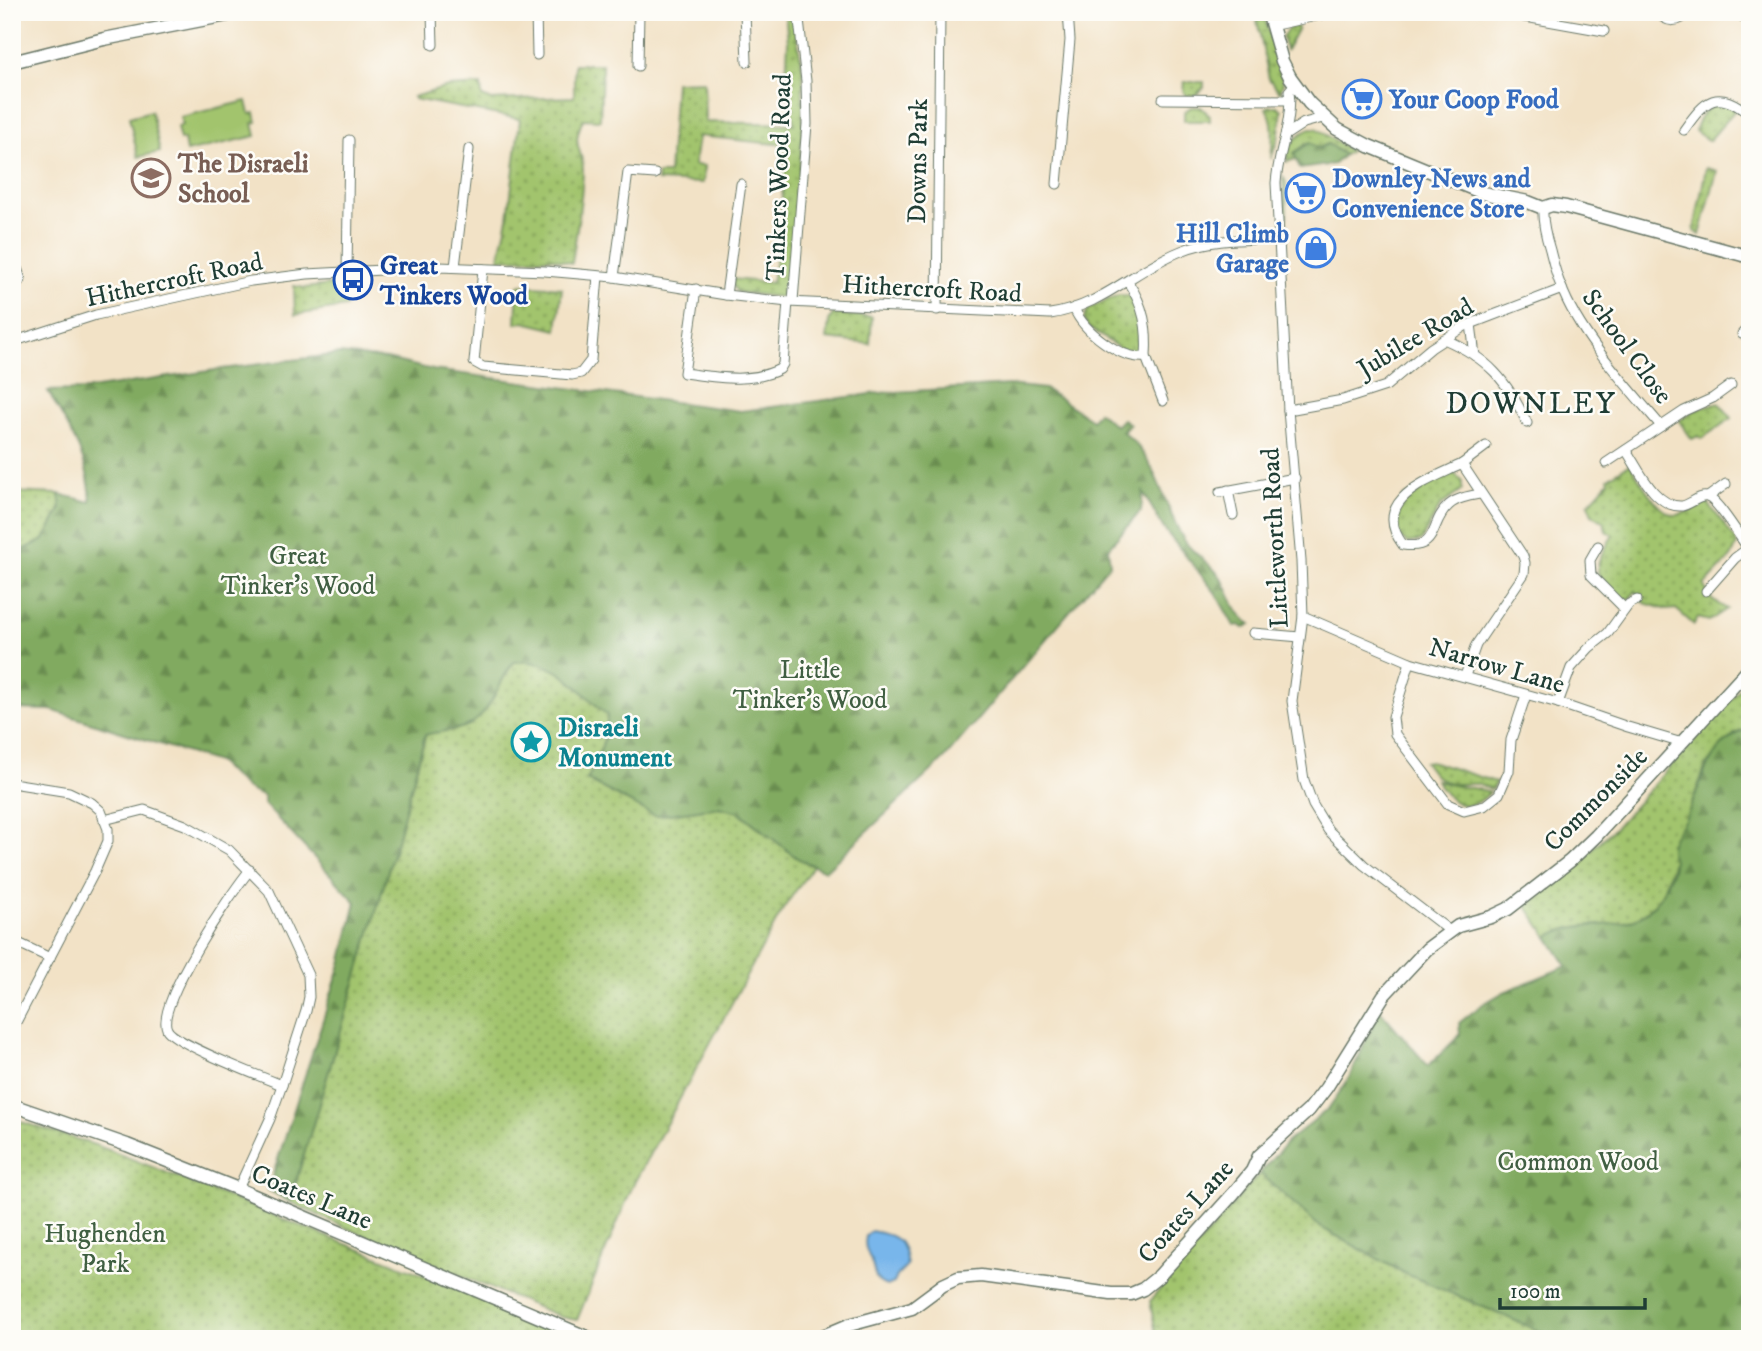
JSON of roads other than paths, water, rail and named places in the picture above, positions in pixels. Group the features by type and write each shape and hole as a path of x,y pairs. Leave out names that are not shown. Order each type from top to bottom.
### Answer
{"street":[{"path":"12,62 104,39 243,12"},
{"path":"432,12 433,45"},
{"path":"536,12 537,55"},
{"path":"638,66 639,12"},
{"path":"746,12 747,62"},
{"name":"Tinkers Wood Road","path":"791,302 807,124 806,81 798,12"},
{"name":"Downs Park","path":"937,310 940,12"},
{"path":"1057,184 1070,40 1068,12"},
{"path":"1268,12 1282,61 1295,84 1323,118 1352,138 1467,187 1543,208 1552,205 1566,207 1750,257"},
{"path":"1271,26 1334,12"},
{"path":"1497,12 1604,31"},
{"path":"1658,12 1666,20 1673,21 1684,18 1688,12"},
{"path":"1736,12 1750,22"},
{"name":"Littleworth Road","path":"1295,84 1289,91 1286,134 1277,168 1278,239 1303,616 1292,701 1304,779 1313,805 1328,830 1382,879 1450,931"},
{"path":"1163,99 1290,100"},
{"path":"1684,130 1698,110 1715,99 1731,101 1750,115"},
{"path":"1286,134 1304,123 1323,118"},
{"path":"347,273 349,140"},
{"path":"455,267 470,149"},
{"path":"614,277 628,172 654,174"},
{"path":"726,295 741,184"},
{"name":"School Close","path":"1543,208 1548,243 1562,289 1587,333 1661,426"},
{"name":"Hithercroft Road","path":"12,342 96,315 251,281 307,274 455,267 614,277 726,295 791,302 1050,314 1074,308 1128,282 1164,258 1194,246 1218,241 1278,239"},
{"path":"12,253 21,280 12,284"},
{"path":"483,268 474,362 483,367 572,375 581,373 590,359 598,276"},
{"path":"1128,282 1143,307 1146,357 1163,401"},
{"path":"696,289 684,373 719,378 747,377 780,369 783,364 791,302"},
{"name":"Jubilee Road","path":"1288,410 1343,400 1386,386 1444,339 1471,324 1562,289"},
{"path":"1074,308 1082,323 1124,354 1146,357"},
{"path":"1471,324 1475,356"},
{"path":"1444,339 1475,356 1506,383 1527,423"},
{"path":"1606,463 1685,411 1713,398 1731,385"},
{"path":"1480,494 1460,498 1450,504 1442,512 1432,538 1424,544 1416,547 1403,545 1395,534 1395,510 1405,492 1462,464 1486,446"},
{"path":"1626,450 1662,500 1677,506 1685,506 1708,496 1726,484"},
{"path":"1462,464 1521,551 1525,563 1524,573 1518,584 1476,645 1465,676"},
{"path":"1233,515 1224,491 1295,478"},
{"path":"1706,591 1735,558 1749,548 1708,496"},
{"path":"1598,546 1590,560 1591,575 1625,609"},
{"path":"1558,703 1571,668 1589,648 1608,633 1629,604 1637,600"},
{"name":"Narrow Lane","path":"1303,616 1410,662 1558,703 1682,743"},
{"path":"1253,633 1300,637"},
{"path":"1410,662 1393,717 1395,734 1448,804 1464,811 1485,806 1499,794 1509,771 1511,740 1526,695"},
{"name":"Commonside","path":"1450,931 1508,909 1570,861 1597,836 1750,668"},
{"path":"12,783 53,788 83,797 101,811 108,829 104,852 12,1030"},
{"path":"104,820 135,811 156,813 218,842 250,870 275,901 305,965 310,985 306,1011 270,1119 238,1189"},
{"path":"250,870 229,898 194,955 173,997 165,1022 171,1034 181,1040 282,1084"},
{"name":"Coates Lane","path":"816,1339 849,1325 912,1308 943,1285 958,1278 981,1276 1111,1294 1131,1294 1143,1289 1159,1276 1233,1194 1252,1171 1259,1156 1309,1110 1326,1088 1384,995 1427,949 1450,931"},
{"path":"12,940 50,958"},
{"name":"Coates Lane","path":"12,1105 128,1145 238,1189 591,1339"}],"water":[{"path":"871,1231 893,1237 904,1250 907,1266 894,1283 887,1286 876,1278 866,1248 866,1236"}],"place":[{"name":"Your Coop Food","path":"1362,99"},
{"name":"The Disraeli School","path":"151,178"},
{"name":"Downley News and Convenience Store","path":"1305,193"},
{"name":"Hill Climb Garage","path":"1316,248"},
{"name":"Great Tinkers Wood","path":"353,280"},
{"name":"Disraeli Monument","path":"531,742"}],"district":[{"name":"DOWNLEY","path":"1531,403"}],"park label":[{"name":"Great Tinker's Wood","path":"298,570"},
{"name":"Little Tinker's Wood","path":"810,684"},
{"name":"Common Wood","path":"1578,1161"},
{"name":"Hughenden Park","path":"105,1248"}]}
